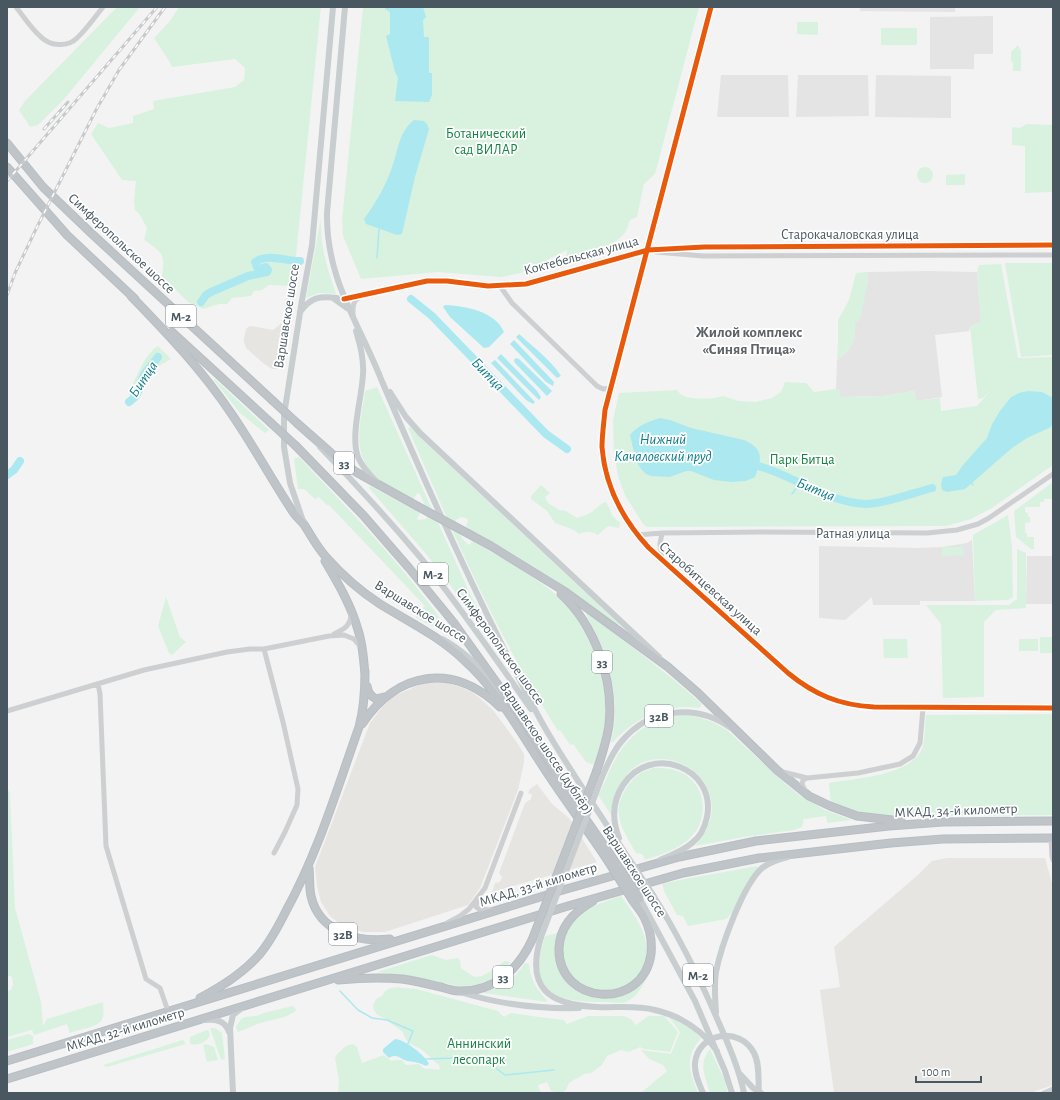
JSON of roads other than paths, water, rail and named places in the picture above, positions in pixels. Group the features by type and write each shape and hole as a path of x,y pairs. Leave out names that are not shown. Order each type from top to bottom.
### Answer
{"highway":[{"name":"Симферопольское шоссе","path":"7,143 43,187 298,424"},
{"name":"Симферопольское шоссе","path":"7,167 67,235 131,296 296,446 329,479 386,541 444,611 521,717"},
{"path":"131,296 178,345 216,392 265,466 294,514 305,526"},
{"name":"33","path":"298,424 343,463 367,479 491,546 564,591 668,667 698,693 739,734"},
{"name":"Варшавское шоссе","path":"305,526 314,542 338,569 366,594 430,633"},
{"path":"314,542 332,572 350,608 359,632 367,688 372,697 381,699 415,681 434,678 453,680 470,686 490,697 513,720"},
{"name":"33","path":"458,992 482,988 501,979 516,966 532,940 597,770 607,737 610,717 607,684 602,661 591,636 575,608 562,594 537,575"},
{"name":"Варшавское шоссе (дублёр)","path":"430,633 451,648 475,669 486,682 551,778 611,861"},
{"path":"168,1011 189,1003 219,987 242,970 258,955 278,928 309,865 359,727 365,686 365,671"},
{"path":"359,727 376,704 386,696"},
{"name":"Варшавское шоссе","path":"521,717 570,797 637,900"},
{"name":"32B","path":"739,734 777,770 809,796 830,806 857,816 901,821 943,822"},
{"name":"МКАД, 34-й километр","path":"860,829 943,822 1053,821"},
{"name":"МКАД, 33-й километр","path":"229,992 632,869 731,846 782,838 860,829"},
{"name":"МКАД, 34-й километр","path":"811,851 943,839 1052,838"},
{"path":"251,1004 615,892 709,867 811,851"},
{"name":"32B","path":"309,865 310,895 313,904 324,921 342,934 355,938 380,940 400,938 423,933"},
{"path":"615,892 592,901 581,908 572,916 562,935 559,944 559,955 562,966 567,976 581,989 602,994 613,994 624,991 633,986 647,969 650,959 651,940 645,919 637,900"},
{"path":"312,984 353,978 388,978 416,981 458,992"},
{"name":"МКАД, 32-й километр","path":"7,1061 229,992"},
{"name":"МКАД, 32-й километр","path":"7,1078 251,1004"}],"main road":[{"name":"Варшавское шоссе","path":"305,526 290,483 285,453 284,432 286,399 312,245 333,7"},
{"name":"Варшавское шоссе","path":"345,7 327,221 332,263 339,286 379,372 401,426 472,584 528,696 551,739 653,895 696,970 728,1045 744,1093"},
{"path":"300,312 306,304 314,299 324,296 344,299"},
{"path":"333,298 346,307 353,317 363,363 362,391 356,429 357,452 361,463 369,474 395,494"},
{"path":"379,372 400,409 420,433 643,641 668,667"},
{"name":"Симферопольское шоссе","path":"298,424 375,505 421,558 485,643 551,739"},
{"name":"Варшавское шоссе","path":"430,633 451,644 476,663 521,717"},
{"name":"32B","path":"598,1007 564,1002 554,998 540,985 537,978 535,963 541,937 611,756 622,741 640,726 662,715 680,712 699,713 715,719 739,734"},
{"path":"627,856 617,832 614,813 617,795 626,781 639,768 657,763 674,765 689,772 700,782 706,797 708,813 704,829 693,843 686,848 632,869"},
{"path":"717,1018 715,983 722,947 736,912 750,883 768,864 782,858 811,851"},
{"name":"Варшавское шоссе","path":"637,900 668,950 696,1001 730,1085 731,1093"},
{"path":"645,919 668,950"},
{"path":"458,992 480,998 535,1007 641,1008 667,1013 691,1025 710,1041 717,1051"},
{"path":"233,1093 230,1028 233,1015 251,1004"},
{"path":"195,1021 212,1019 219,1020 228,1029 230,1036"},
{"path":"703,1093 695,1070 695,1062 698,1053 704,1045 711,1040 727,1035 735,1036 742,1040 754,1052 757,1063 760,1093"},
{"path":"737,1069 744,1079 760,1093"}],"street":[{"path":"16,7 40,37 48,42 56,44 66,44 76,39 103,7"},
{"name":"Коктебельская улица","path":"344,299 432,281 500,286 526,284 648,250 711,7"},
{"name":"Старокачаловская улица","path":"648,250 704,247 1053,245"},
{"path":"830,246 830,255"},
{"name":"Старокачаловская улица","path":"648,250 666,254 703,256 1053,255"},
{"name":"Старобитцевская улица","path":"648,250 605,410 602,446 608,479 619,507 637,535 662,560 788,673 812,690 837,701 862,706 923,708 1053,708"},
{"path":"500,286 512,303 597,386 603,389 611,388"},
{"path":"353,317 353,307 355,301 367,294"},
{"name":"Ратная улица","path":"637,535 662,533 927,533 957,530 978,524 989,518 1053,474"},
{"path":"662,533 660,544 662,560"},
{"path":"329,636 342,630 348,625 350,620 350,608"},
{"path":"7,711 144,670 194,658 242,650 264,649 329,636 344,635 350,636 357,641 362,649"},
{"path":"264,649 298,788 297,805 274,853"},
{"path":"482,662 504,707"},
{"path":"98,684 100,694 106,846 146,979 160,988 168,1011"},
{"path":"777,770 807,778 858,773 890,767 907,760 917,750 920,744 923,708"},
{"path":"807,778 803,780 802,784 809,796"},
{"path":"434,929 470,910 486,888 522,793"},
{"path":"1052,838 1053,860"},
{"path":"477,900 476,907 483,910 509,906"},
{"path":"1044,1093 1053,1089"}],"water":[{"path":"385,7 423,7 426,17 423,20 424,37 429,37 429,73 432,73 432,95 429,102 395,101 398,78 395,72 386,36 390,34 390,12 385,9"},
{"path":"414,120 424,121 429,129 415,177 402,234 397,235 366,224 364,219 377,200 387,181 405,130"},
{"path":"445,305 470,308 487,314 500,325 504,332 489,347 484,348 450,317 443,307"},
{"path":"519,334 547,359 561,376 557,378 516,337"},
{"path":"514,340 554,382 553,386 546,382 510,344"},
{"path":"501,354 537,391 541,397 539,400 497,358"},
{"path":"516,358 519,359 552,391 547,396 515,363 514,360"},
{"path":"495,360 535,402 533,404 526,400 491,363"},
{"path":"1028,391 1042,392 1053,398 1053,421 1051,427 1027,438 1012,448 965,489 947,492 942,490 941,484 943,477 956,475 987,438 992,424 1011,397"},
{"name":"Нижний Качаловский пруд","path":"660,418 691,428 744,440 751,443 760,455 755,477 746,481 731,482 714,480 691,471 686,471 670,477 651,476 646,474 636,461 630,435 647,422"},
{"path":"395,1039 414,1048 427,1060 429,1064 426,1066 416,1062 407,1061 396,1056 389,1058 383,1052 383,1049"}],"waterway":[{"path":"377,258 379,229"},
{"name":"Битца","path":"201,302 206,295 211,292 248,276 267,272 268,270 266,267 260,269 257,267 255,262 260,259 277,258 300,261"},
{"name":"Битца","path":"411,299 432,316 546,434 567,449"},
{"name":"Битца","path":"129,402 138,392 142,379 147,370 158,357"},
{"name":"Битца","path":"7,475 14,470 20,461"},
{"name":"Битца","path":"750,464 779,473 821,493 850,502 873,504 932,488"},
{"path":"792,494 800,483"},
{"path":"340,991 358,1010 372,1018 387,1020 413,1031 407,1046"},
{"path":"426,1059 481,1057 505,1075 554,1070"}],"railway":[{"path":"7,181 157,7"},
{"path":"7,295 15,273 36,229 96,110 119,70 165,7"},
{"path":"44,129 68,102"}],"district":[{"name":"Жилой комплекс «Синяя Птица»","path":"749,340"}],"park label":[{"name":"Ботанический сад ВИЛАР","path":"486,142"},
{"name":"Парк Битца","path":"802,459"},
{"name":"Аннинский лесопарк","path":"479,1052"}]}
